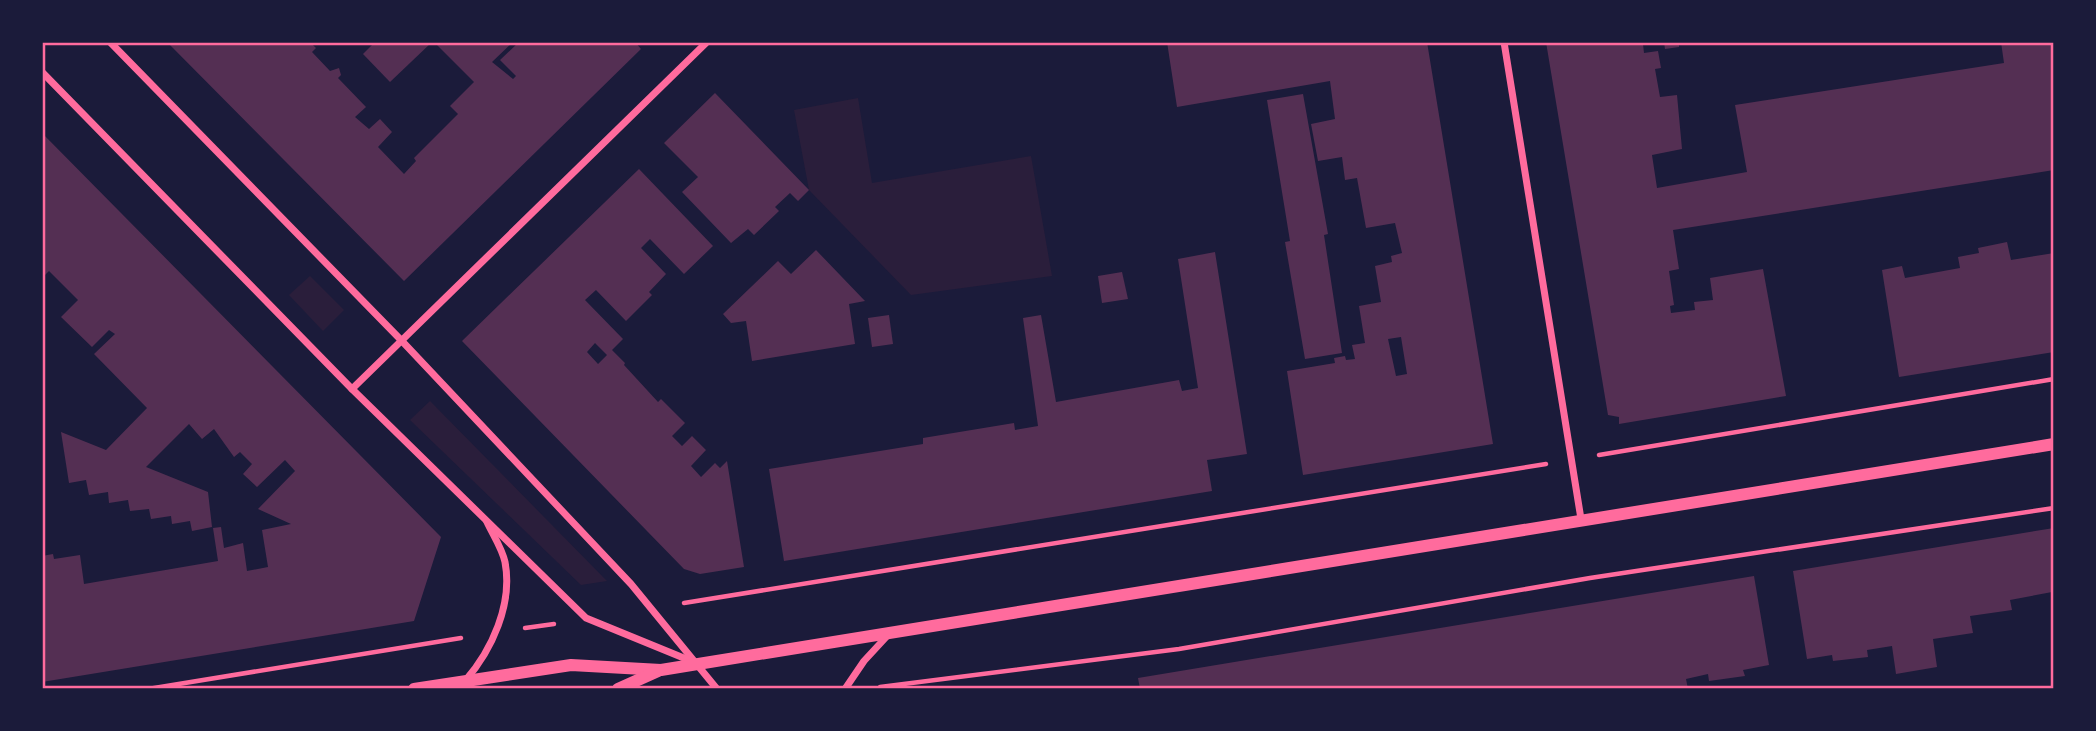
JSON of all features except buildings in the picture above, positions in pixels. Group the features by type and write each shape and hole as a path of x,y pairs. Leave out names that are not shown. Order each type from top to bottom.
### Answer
{"street":[{"path":"110,42 401,340 650,608 718,689"},
{"path":"352,388 707,42"},
{"path":"1504,42 1581,519"},
{"path":"42,72 352,388 586,618 696,664"},
{"path":"414,689 571,665 661,670 2054,444"},
{"path":"464,681 482,661 495,633 507,584 505,559 484,515"},
{"path":"845,689 864,661 889,633"},
{"path":"618,689 661,670"}],"path":[{"path":"650,608 1572,460 2054,379"},
{"path":"876,687 1179,649 1591,578 2054,508"},
{"path":"148,689 586,618"}],"shaded area":[{"path":"858,98 872,183 1031,156 1052,276 911,295 809,190 794,110"},
{"path":"310,276 344,310 323,331 289,295"},
{"path":"430,401 607,581 581,585 410,420"}]}
